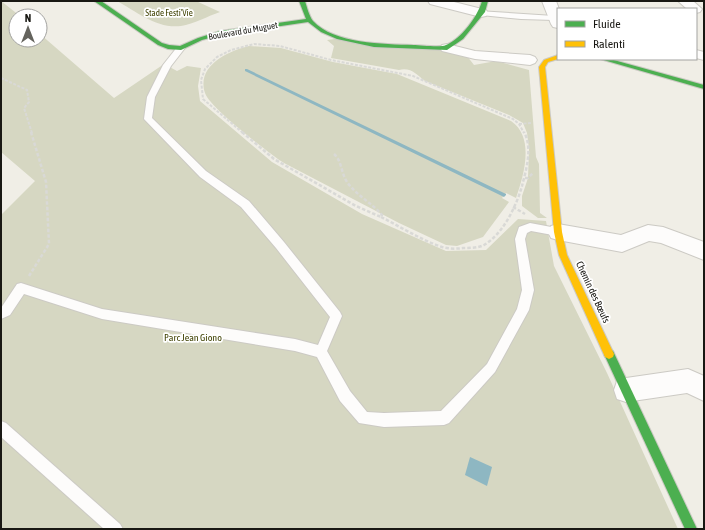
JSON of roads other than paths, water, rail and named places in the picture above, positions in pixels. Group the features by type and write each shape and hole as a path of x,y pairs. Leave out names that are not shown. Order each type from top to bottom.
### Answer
{"street":[{"path":"97,1 160,44 168,48 181,48"},
{"path":"302,1 309,20 327,34 347,41 366,45 447,48 475,55 530,60"},
{"path":"435,1 483,7 460,39 447,48"},
{"path":"549,1 556,21"},
{"path":"685,1 695,8"},
{"name":"Boulevard du Muguet","path":"181,48 200,39 220,33 309,20"},
{"name":"Chemin des Bœufs","path":"557,57 546,61 542,67 558,232 563,255 691,529"},
{"path":"607,60 704,87"},
{"path":"558,232 622,244 648,233 663,235 704,251"},
{"path":"626,390 688,381 704,389"}],"lane":[{"path":"483,7 521,17 556,21"},
{"path":"181,48 167,65 151,97 148,119 202,174 245,204 280,245 336,316 321,352"},
{"path":"1,314 6,311 22,288 102,314 295,345 321,352 345,396 364,418 384,420 444,418 491,368 523,310 528,290 520,239 523,230 530,227 558,232"},
{"path":"1,428 115,529"}],"water":[{"path":"470,457 492,467 487,486 465,475"}],"waterway":[{"path":"246,70 504,195"}],"park label":[{"name":"Stade Festi'Vie","path":"169,13"},
{"name":"Parc Jean Giono","path":"193,337"}]}
